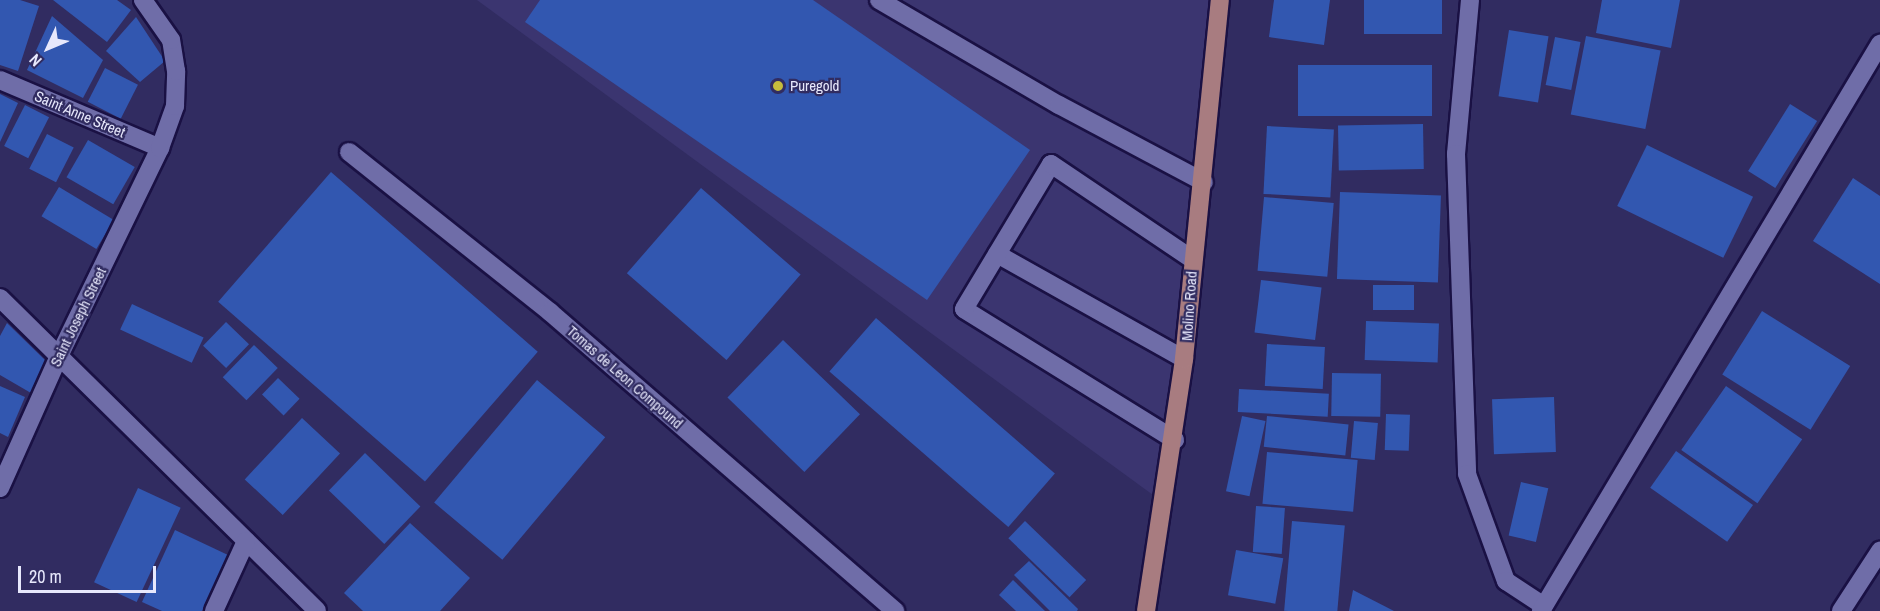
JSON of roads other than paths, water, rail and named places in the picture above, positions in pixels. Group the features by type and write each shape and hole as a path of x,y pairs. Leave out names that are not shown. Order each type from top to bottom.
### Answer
{"main road":[{"name":"Molino Road","path":"1146,611 1174,440 1184,359 1192,259 1204,182 1220,0"}],"street":[{"name":"Saint Joseph Street","path":"0,488 8,445 59,356 160,148 175,106 176,71 171,40 143,0"},
{"path":"879,0 1059,105 1204,182"},
{"path":"1470,0 1456,154 1467,474 1506,581 1543,608 1880,44"},
{"name":"Saint Anne Street","path":"0,80 160,148"},
{"name":"Tomas de Leon Compound","path":"349,152 550,312 895,611"},
{"path":"1174,440 964,309 1051,164 1192,259"},
{"path":"997,254 1184,359"},
{"path":"0,298 317,611"},
{"path":"214,611 246,541"},
{"path":"1841,611 1880,551"}],"place":[{"name":"Puregold","path":"778,86"}]}
